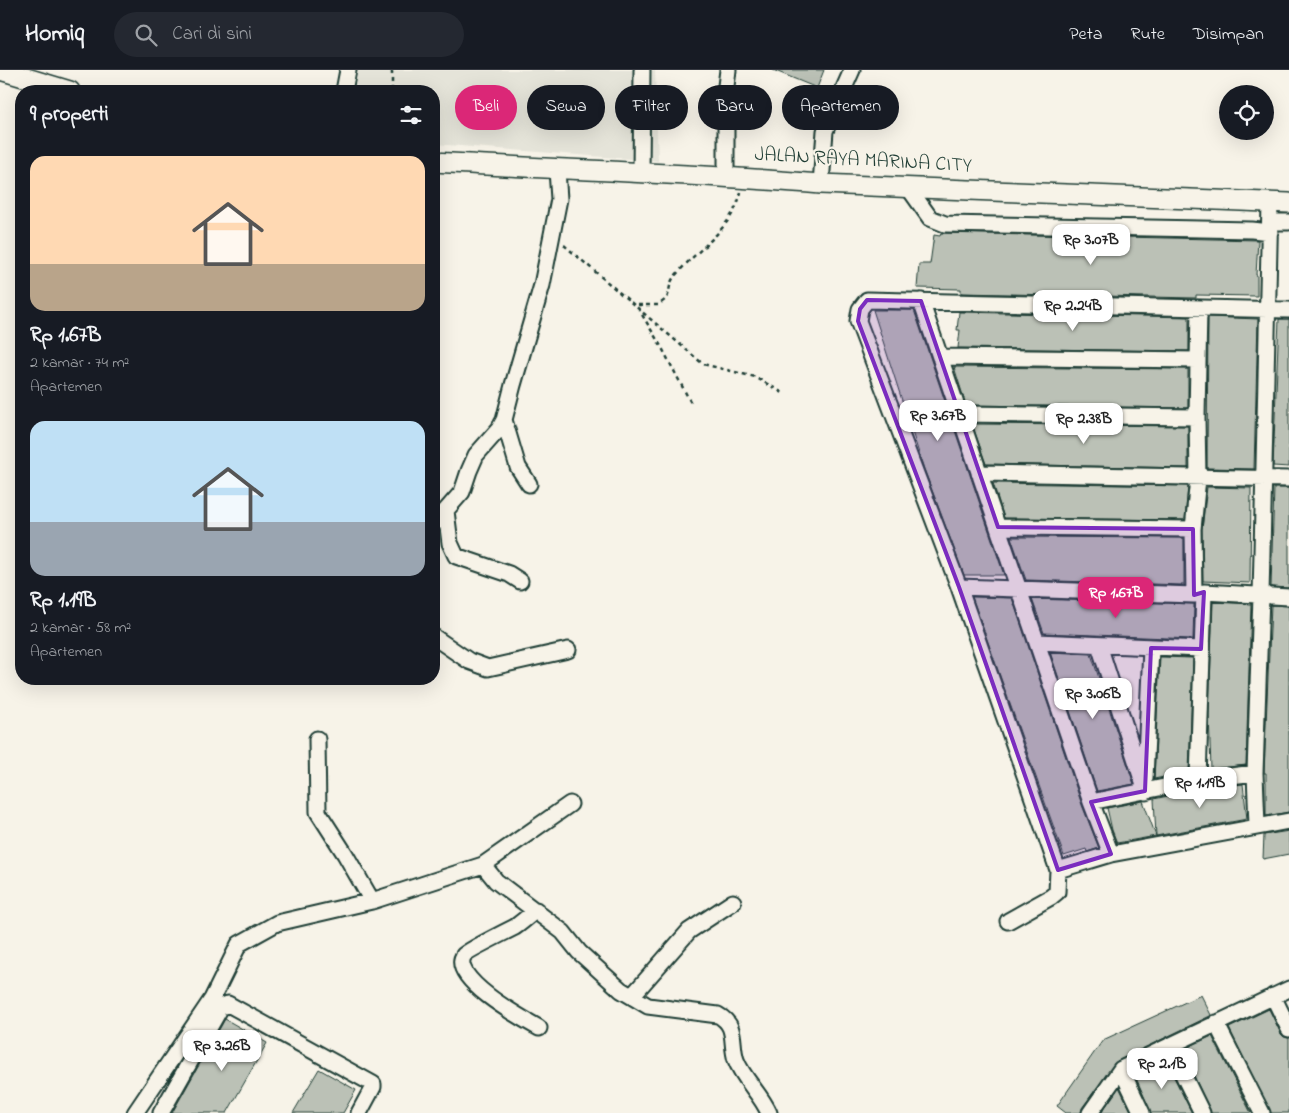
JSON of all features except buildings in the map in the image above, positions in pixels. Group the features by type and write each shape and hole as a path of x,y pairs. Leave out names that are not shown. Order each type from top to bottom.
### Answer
{"main road":[{"path":"0,70 50,85"},
{"name":"JALAN RAYA MARINA CITY","path":"440,162 558,170 735,177 1275,215"}],"street":[{"path":"345,85 348,70"},
{"path":"641,173 642,70"},
{"path":"728,70 726,86 735,177"},
{"path":"821,184 825,131 852,70"},
{"path":"440,518 462,492 476,455 499,429 504,420 512,385 542,285 559,199 558,170"},
{"path":"908,188 930,218 945,224 1252,230 1275,215"},
{"path":"1275,215 1289,222"},
{"path":"1257,826 1255,773 1268,309 1275,215"},
{"path":"1008,920 1051,897 1056,892 1058,870 959,587 858,321 860,309 867,300 1289,310"},
{"path":"921,301 1091,802 1111,854"},
{"path":"1198,780 1201,649 1199,593 1193,529 1198,478 1199,308"},
{"path":"940,357 1198,360"},
{"path":"959,414 1197,418"},
{"path":"504,420 518,467 529,484"},
{"path":"979,473 1289,480"},
{"path":"446,511 450,543 456,556 509,574 520,581"},
{"path":"998,527 1193,529"},
{"path":"959,587 1289,597"},
{"path":"440,640 469,661 488,668 568,650"},
{"path":"1037,642 1201,649"},
{"path":"1099,645 1146,791"},
{"path":"1146,791 1151,648"},
{"path":"316,739 318,812 372,901"},
{"path":"1091,802 1198,780 1255,773"},
{"path":"135,1113 212,999 239,944 277,923 372,901 484,865 570,804"},
{"path":"1058,870 1111,854 1289,820"},
{"path":"484,865 496,882 563,932 579,952 621,990 648,1006 718,1015 724,1018 732,1032 736,1058 740,1068 770,1113"},
{"path":"632,996 689,931 732,902"},
{"path":"536,910 517,925 464,955 461,967 469,979 500,1005 539,1028"},
{"path":"1090,1113 1120,1069 1289,989"},
{"path":"1273,996 1289,1029"},
{"path":"161,1113 221,1007 228,1004 373,1084 359,1113"},
{"path":"1216,1023 1262,1113"},
{"path":"1169,1046 1202,1113"},
{"path":"1120,1069 1142,1113"}],"path":[{"path":"392,70 392,85"},
{"path":"636,305 658,306 667,298 669,287 674,277 721,231 737,207 735,177"},
{"path":"552,236 704,364 755,377 783,393"},
{"path":"636,305 662,348 692,405"}],"highlighted area":[{"path":"867,300 921,301 998,527 1193,529 1194,595 1204,592 1201,649 1151,648 1145,791 1091,802 1111,854 1058,870 959,587 858,321 860,309"}],"shaded area":[{"path":"355,70 655,70 655,85 615,85 615,130 657,130 658,161 440,144 440,85 354,85"}]}
